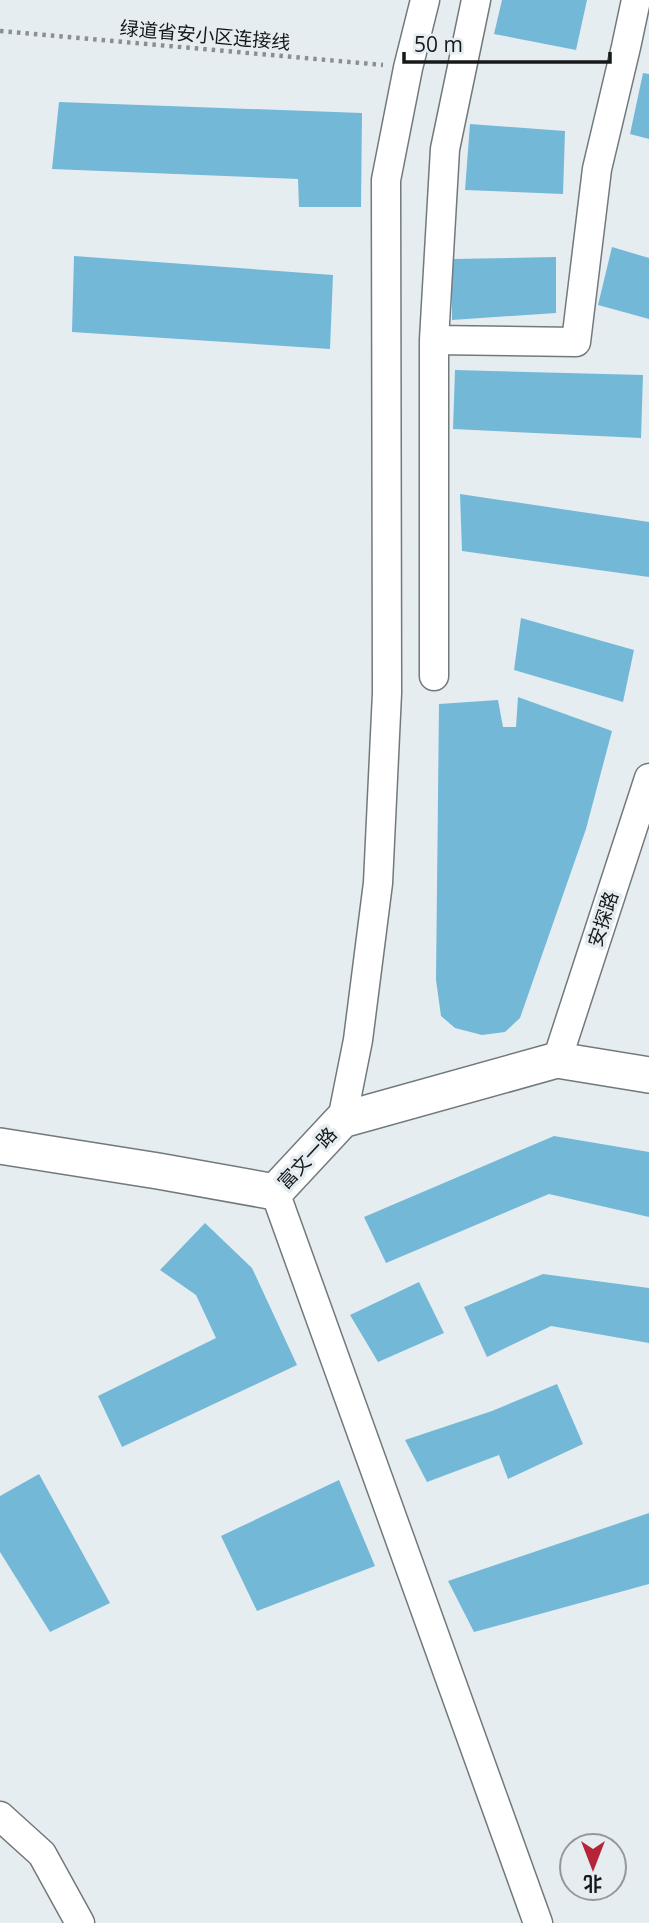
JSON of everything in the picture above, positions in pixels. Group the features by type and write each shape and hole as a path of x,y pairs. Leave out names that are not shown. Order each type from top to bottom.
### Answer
{"street":[{"path":"342,1120 358,1040 378,883 387,694 386,180 408,68 425,0"},
{"path":"434,676 434,340 445,149 476,0"},
{"path":"434,340 576,342 597,169 636,0"},
{"name":"安探路","path":"557,1060 649,778"},
{"name":"富文一路","path":"0,1146 275,1192 342,1120 557,1060 649,1075"},
{"path":"275,1192 538,1923"},
{"path":"0,1816 42,1854 80,1923"}],"path":[{"name":"绿道省安小区连接线","path":"0,31 408,68"}],"building":[{"path":"502,0 587,0 576,50 494,34"},
{"path":"643,73 649,74 649,139 630,134"},
{"path":"59,102 362,113 361,207 299,207 298,179 52,169"},
{"path":"470,124 565,131 563,194 465,190"},
{"path":"612,247 649,258 649,319 598,305"},
{"path":"74,256 333,275 330,349 72,332"},
{"path":"556,257 556,313 452,320 452,259"},
{"path":"455,370 643,375 641,438 453,429"},
{"path":"460,494 649,522 649,577 462,551"},
{"path":"521,618 634,650 623,702 514,670"},
{"path":"518,697 612,731 586,829 520,1018 505,1032 482,1035 455,1028 441,1016 436,980 439,704 498,700 503,727 516,727"},
{"path":"554,1136 649,1152 649,1217 549,1194 386,1263 364,1217"},
{"path":"205,1223 252,1268 297,1365 122,1447 98,1396 216,1338 196,1295 160,1270"},
{"path":"543,1274 649,1288 649,1343 551,1326 487,1357 464,1307"},
{"path":"419,1282 444,1333 378,1362 350,1315"},
{"path":"557,1384 583,1444 508,1479 499,1455 427,1482 405,1440 492,1411"},
{"path":"39,1474 110,1603 50,1632 0,1552 0,1496"},
{"path":"339,1480 375,1566 257,1611 221,1536"},
{"path":"649,1513 649,1584 474,1632 448,1581"}]}
